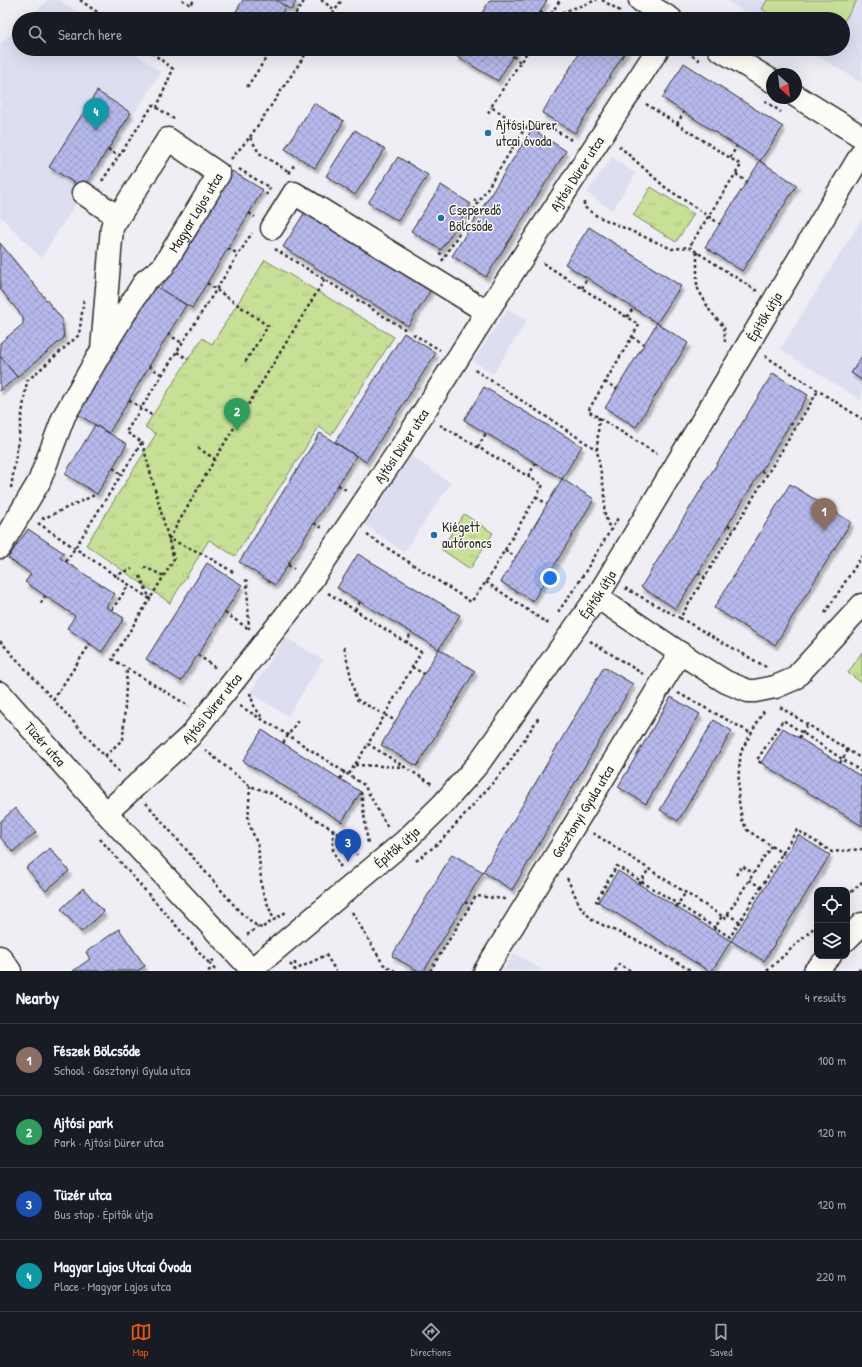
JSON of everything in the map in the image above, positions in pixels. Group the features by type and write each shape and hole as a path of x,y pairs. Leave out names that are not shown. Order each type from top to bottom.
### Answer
{"street":[{"path":"633,8 647,12"},
{"name":"Ajtósi Dürer utca","path":"106,813 190,736 298,600 408,437 452,357 487,312 653,56"},
{"path":"714,57 766,89"},
{"path":"802,100 862,137"},
{"name":"Magyar Lajos utca","path":"0,547 39,482 64,416 102,350 145,280 162,268 219,174 168,139 112,227 102,350"},
{"name":"Építők útja","path":"251,971 406,841 442,805 478,764 597,597 739,342 862,153"},
{"path":"83,193 118,217"},
{"path":"263,235 294,193 487,312"},
{"path":"597,597 726,682 754,691 775,687 794,679 862,605"},
{"name":"Gosztonyi Gyula utca","path":"485,971 577,823 653,679 680,653"},
{"name":"Tüzér utca","path":"0,693 106,813 251,971"},
{"path":"850,936 862,924"},
{"path":"0,956 10,971"},
{"path":"815,971 827,959"}],"path":[{"path":"80,0 97,12"},
{"path":"182,0 191,5 194,0"},
{"path":"297,12 305,0"},
{"path":"321,0 335,10 342,0"},
{"path":"552,12 560,0"},
{"path":"564,12 597,0"},
{"path":"602,0 633,8"},
{"path":"156,56 173,69 157,108"},
{"path":"247,87 267,56"},
{"path":"219,174 250,137 303,56"},
{"path":"513,56 521,62"},
{"path":"488,113 525,56"},
{"path":"642,102 741,165 689,247"},
{"path":"777,104 782,112"},
{"path":"491,107 525,128 545,124 574,142"},
{"path":"676,124 684,112"},
{"path":"431,278 525,128"},
{"path":"250,137 259,153 296,176"},
{"path":"616,143 666,188 720,224"},
{"path":"730,158 737,146"},
{"path":"108,149 119,156"},
{"path":"286,178 294,165"},
{"path":"246,173 270,188 264,199"},
{"path":"736,174 747,182"},
{"path":"474,200 478,202"},
{"path":"583,200 584,207 597,216 672,249 689,247 697,251 759,293"},
{"path":"254,216 257,210"},
{"path":"251,234 263,235"},
{"path":"251,234 263,235 325,279 406,330"},
{"path":"193,709 112,659 174,559 142,442 126,432 251,234"},
{"path":"228,248 238,254"},
{"path":"697,251 697,287 710,311 724,327 725,346 739,342 862,419"},
{"path":"440,253 445,256"},
{"path":"539,260 639,325 588,410 657,454 653,460"},
{"path":"582,288 587,278"},
{"path":"169,539 215,459 325,279"},
{"path":"207,283 268,326 244,364"},
{"path":"627,318 633,308"},
{"path":"10,489 27,381 79,335 80,325"},
{"path":"168,334 182,343"},
{"path":"413,334 452,357 597,450"},
{"path":"632,337 644,344"},
{"path":"177,352 188,359"},
{"path":"149,366 162,375"},
{"path":"605,382 617,389"},
{"path":"680,618 818,391"},
{"path":"129,400 152,416"},
{"path":"599,418 597,450 605,496 604,511 610,530"},
{"path":"362,532 472,602 486,582 544,485 434,421"},
{"path":"790,423 796,427"},
{"path":"478,447 486,433"},
{"path":"66,562 142,442"},
{"path":"198,448 215,459"},
{"path":"528,476 536,463"},
{"path":"113,468 122,475"},
{"path":"761,471 767,475"},
{"path":"98,494 36,522 128,586 150,599"},
{"path":"536,497 547,504"},
{"path":"554,618 579,582 618,518"},
{"path":"728,525 734,529"},
{"path":"169,539 203,554 233,572"},
{"path":"505,550 516,557"},
{"path":"824,613 862,556"},
{"path":"144,567 164,576"},
{"path":"114,576 132,570"},
{"path":"698,573 705,577"},
{"path":"140,576 150,599"},
{"path":"608,579 771,670"},
{"path":"245,580 247,581 249,629"},
{"path":"486,582 550,624 546,631"},
{"path":"112,610 128,586"},
{"path":"323,590 420,652 368,744 349,774"},
{"path":"41,603 45,596"},
{"path":"355,610 360,602"},
{"path":"225,613 254,633"},
{"path":"406,642 411,633"},
{"path":"590,641 653,679 751,733"},
{"path":"53,700 90,644"},
{"path":"344,648 356,699 396,721"},
{"path":"198,655 222,672"},
{"path":"412,667 424,674"},
{"path":"105,756 123,739 127,668"},
{"path":"250,693 254,706 265,720"},
{"path":"239,705 265,720 364,785 389,830 394,825"},
{"path":"776,705 862,759"},
{"path":"766,707 741,751 738,795 742,820 747,830 784,854"},
{"path":"283,743 299,719"},
{"path":"761,763 757,760 783,720 862,772"},
{"path":"799,738 807,725"},
{"path":"368,744 434,785 430,790"},
{"path":"201,747 250,786 271,793 334,830 353,848 359,857"},
{"path":"840,763 848,750"},
{"path":"355,765 405,767"},
{"path":"340,778 345,772"},
{"path":"250,786 248,821 258,846 262,890 274,920"},
{"path":"361,792 369,849"},
{"path":"577,823 725,918 771,846"},
{"path":"334,830 333,850 342,871"},
{"path":"598,902 596,901 617,866 640,883 714,929 730,937 741,923 763,888 797,830 832,852 862,849"},
{"path":"98,838 209,963"},
{"path":"736,876 742,866 753,873"},
{"path":"640,883 649,869"},
{"path":"564,872 580,906 592,920 648,946 692,971"},
{"path":"749,880 763,888"},
{"path":"850,893 862,882"},
{"path":"677,906 686,892"},
{"path":"465,902 470,905"},
{"path":"263,927 291,908"},
{"path":"351,912 384,964 395,971"},
{"path":"727,914 741,923"},
{"path":"714,929 722,916"},
{"path":"767,971 814,927"},
{"path":"440,945 444,948"},
{"path":"279,947 289,964 295,970 326,955 336,971"},
{"path":"615,971 619,964 631,971"},
{"path":"858,971 862,967"},
{"path":"208,971 213,968"}],"shaded area":[{"path":"48,0 60,0 76,12 35,12"},
{"path":"725,0 862,0 862,83 818,56 850,56 850,12 745,12"},
{"path":"12,33 12,56 138,56 161,72 41,258 0,216 0,44"},
{"path":"612,157 636,174 612,210 587,193"},
{"path":"862,219 862,401 780,349"},
{"path":"508,309 527,321 493,374 473,361"},
{"path":"411,456 451,483 404,552 365,525"},
{"path":"285,637 323,660 288,716 250,693"},
{"path":"514,953 544,971 503,971"}],"green space":[{"path":"767,0 857,0 850,12 766,12 762,9"},
{"path":"651,187 694,214 676,242 633,215"},
{"path":"265,260 394,337 331,435 319,427 235,556 209,540 170,603 86,545 156,434 145,427 202,338 212,344"},
{"path":"464,514 493,533 470,569 441,549"},
{"path":"862,652 862,683 848,673"}],"building":[{"path":"243,0 276,0 286,6 282,12 235,12"},
{"path":"276,0 297,0 291,10"},
{"path":"490,0 547,0 540,12 482,12"},
{"path":"456,56 513,56 498,81"},
{"path":"578,56 623,56 575,133 542,113"},
{"path":"684,63 783,127 760,161 662,98"},
{"path":"97,91 131,113 83,188 49,167"},
{"path":"314,103 344,121 315,168 285,149"},
{"path":"532,129 566,151 486,277 452,256"},
{"path":"355,130 385,149 355,195 326,176"},
{"path":"398,157 428,175 398,221 368,203"},
{"path":"760,161 797,185 742,271 705,247"},
{"path":"232,171 263,190 192,308 160,289"},
{"name":"Cseperedő Bölcsőde","path":"441,185 471,204 441,250 411,231"},
{"path":"305,212 431,290 408,326 283,247"},
{"path":"589,227 681,286 657,323 565,264"},
{"path":"0,243 62,319 64,338 17,377 0,356 0,343 23,324 23,317 0,289"},
{"path":"154,285 186,305 109,433 77,414"},
{"path":"657,323 688,343 636,427 605,408"},
{"path":"404,333 436,353 366,462 335,442"},
{"path":"0,356 17,377 0,391"},
{"path":"862,356 862,380 851,373"},
{"path":"773,373 808,395 676,609 641,587"},
{"path":"484,387 582,446 562,479 464,420"},
{"path":"95,425 127,444 97,494 65,474"},
{"path":"320,433 356,456 275,585 239,562"},
{"path":"562,479 594,499 533,601 501,582"},
{"path":"790,484 851,522 775,645 714,608"},
{"path":"28,529 64,553 60,558 115,594 106,607 124,618 102,652 67,628 75,616 25,582 31,574 8,558"},
{"path":"358,554 460,615 439,649 337,588"},
{"path":"207,563 242,585 181,681 146,659"},
{"path":"439,649 475,671 417,766 381,745"},
{"path":"604,667 633,684 512,890 483,872"},
{"path":"671,697 700,714 646,804 618,787"},
{"path":"714,720 732,731 678,821 660,810"},
{"path":"783,728 862,777 862,826 761,763"},
{"path":"262,730 361,792 342,822 243,761"},
{"path":"15,808 36,832 13,852 0,837 0,822"},
{"path":"798,835 830,855 764,961 731,941"},
{"path":"50,848 69,871 46,891 26,868"},
{"path":"452,854 483,872 424,971 418,971 392,956"},
{"path":"618,871 731,941 712,971 709,971 598,902"},
{"path":"83,888 104,912 81,932 61,909"},
{"path":"119,929 145,966 137,971 73,971 90,959 86,952"}],"place":[{"name":"Magyar Lajos Utcai Óvoda","path":"96,131"},
{"name":"Ajtósi Dürer utcai óvoda","path":"488,133"},
{"name":"Cseperedő Bölcsőde","path":"441,218"},
{"name":"Ajtósi park","path":"237,431"},
{"name":"Fészek Bölcsőde","path":"824,531"},
{"name":"Kiégett autóroncs","path":"434,535"},
{"name":"Tüzér utca","path":"348,862"}]}
